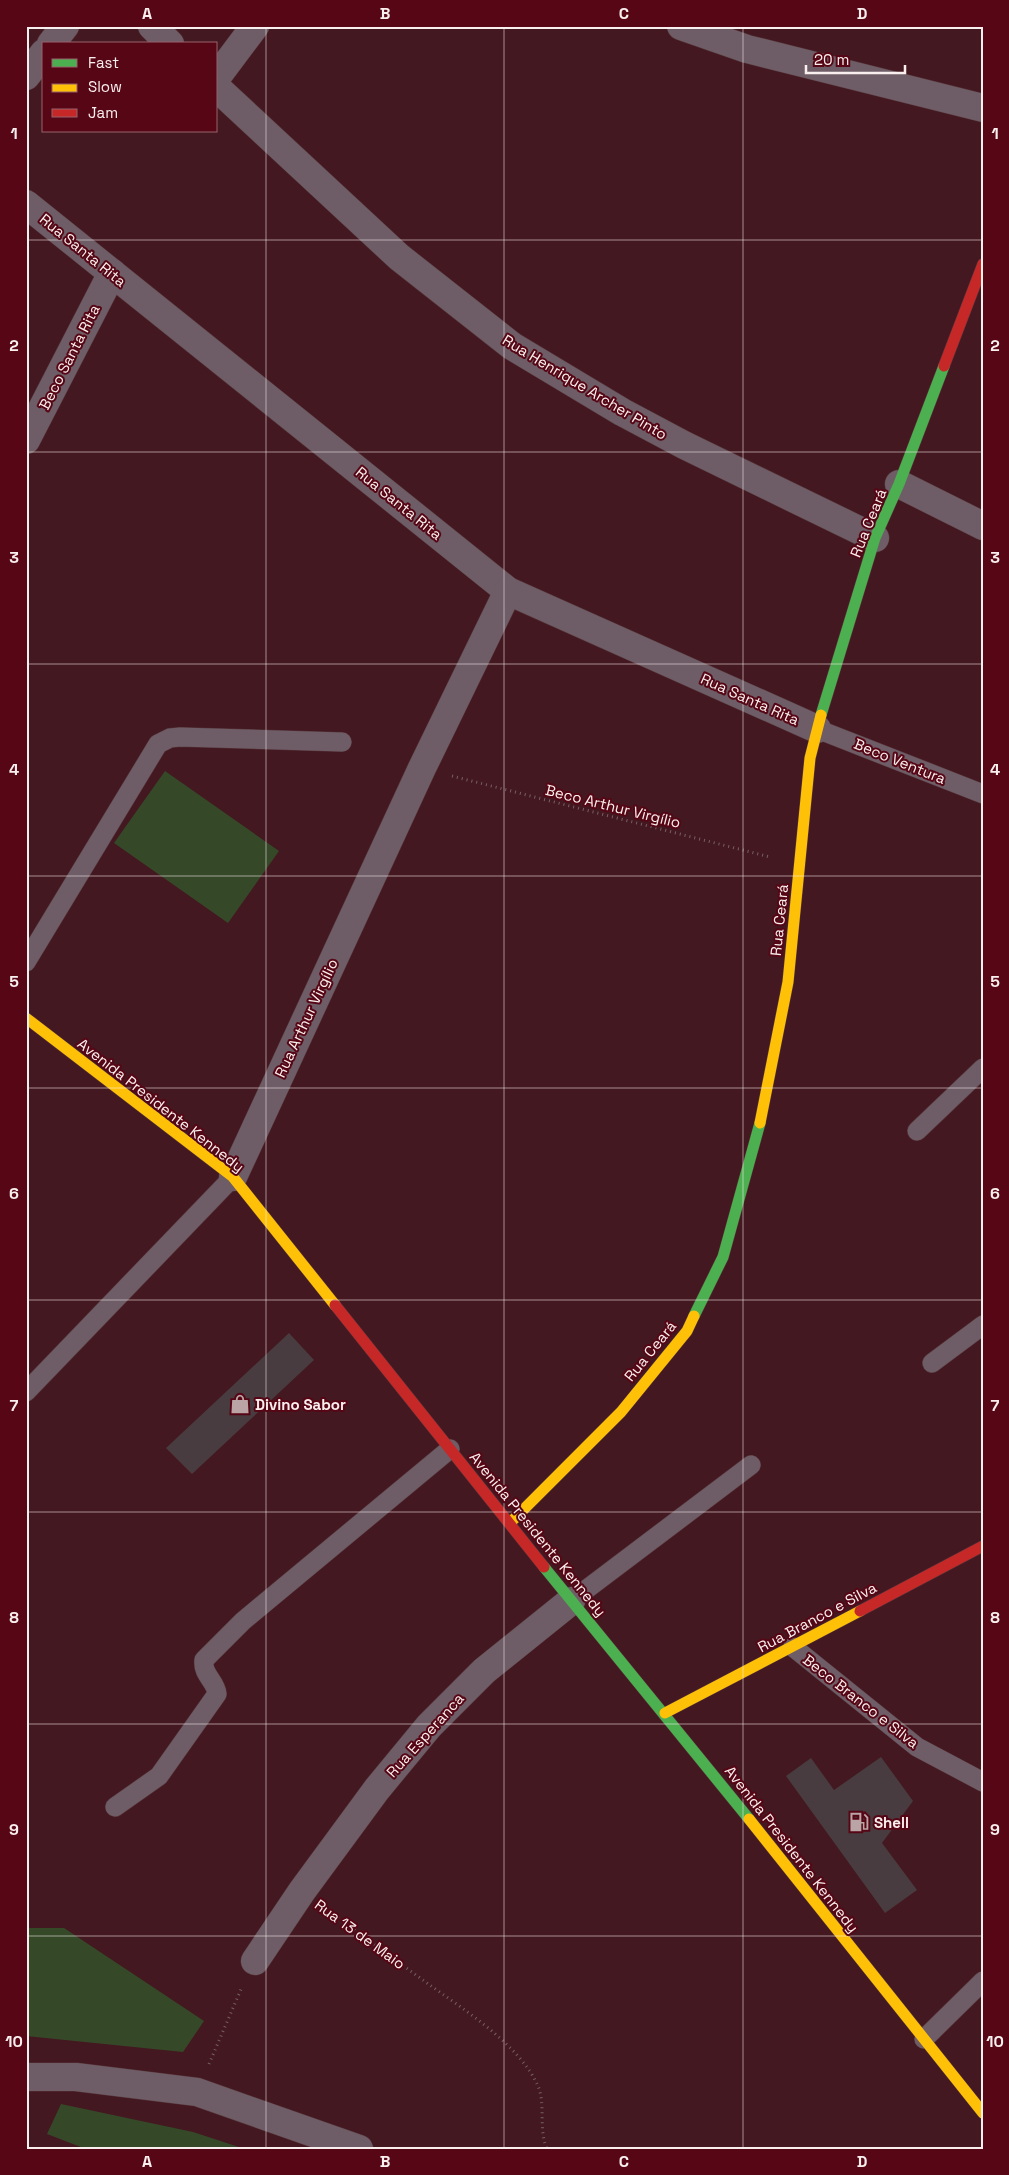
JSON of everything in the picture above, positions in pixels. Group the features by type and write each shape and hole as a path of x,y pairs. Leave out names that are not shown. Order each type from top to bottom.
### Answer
{"street":[{"path":"53,42 65,26"},
{"path":"152,26 168,42"},
{"path":"218,75 255,26"},
{"path":"681,26 747,49 983,108"},
{"path":"26,76 42,56"},
{"name":"Rua Henrique Archer Pinto","path":"218,88 399,257 512,346 622,412 684,445 875,538"},
{"name":"Rua Santa Rita","path":"26,204 508,591 817,729"},
{"name":"Rua Ceará","path":"510,1523 621,1412 687,1331 723,1257 762,1115 788,982 810,758 817,729 875,538 899,484 983,264"},
{"name":"Beco Santa Rita","path":"26,440 112,273"},
{"path":"899,484 983,526"},
{"name":"Rua Arthur Virgílio","path":"233,1177 422,768 508,591"},
{"name":"Avenida Presidente Kennedy","path":"26,1018 233,1177 571,1601 665,1713 983,2113"},
{"name":"Rua Branco e Silva","path":"665,1713 983,1546"},
{"name":"Rua Esperanca","path":"302,1891 377,1789 429,1726 484,1671 571,1601"},
{"name":"Rua 13 de Maio","path":"255,1961 302,1891"},
{"path":"26,2077 76,2077 197,2092 359,2149"}],"lane":[{"name":"Beco Ventura","path":"817,729 983,794"},
{"path":"26,962 158,744 170,738 180,737 342,742"},
{"path":"917,1131 983,1068"},
{"name":"Rua Arthur Virgílio","path":"26,1392 233,1177"},
{"path":"932,1363 983,1325"},
{"path":"115,1807 160,1776 217,1694 216,1688 205,1674 204,1660 242,1621 450,1449"},
{"path":"571,1601 751,1466"},
{"name":"Beco Branco e Silva","path":"793,1647 917,1747 983,1782"},
{"path":"924,2039 983,1981"}],"path":[{"name":"Beco Arthur Virgílio","path":"422,768 800,865"},
{"name":"Rua 13 de Maio","path":"302,1891 488,2028 515,2053 537,2085 541,2098 543,2139 547,2149"},
{"path":"197,2092 228,2014 255,1961"}],"green space":[{"path":"165,771 279,851 228,923 114,843"},
{"path":"26,1928 64,1928 204,2021 183,2052 26,2036"},
{"path":"61,2104 193,2132 245,2149 86,2149 47,2134"}],"building":[{"name":"Divino Sabor","path":"289,1333 314,1360 192,1474 166,1448"},
{"name":"Shell","path":"881,1757 913,1801 882,1843 917,1890 885,1913 786,1776 811,1758 834,1790"}],"traffic: fast":[{"path":"821,715 875,538 899,484 944,366"},
{"path":"694,1316 723,1257 760,1123"},
{"path":"544,1567 749,1819"}],"traffic: slow":[{"path":"760,1123 788,982 810,758 821,715"},
{"path":"26,1018 233,1177 335,1305"},
{"path":"510,1523 621,1412 687,1331 694,1316"},
{"path":"665,1713 860,1611"},
{"path":"749,1819 983,2113"}],"traffic: jam":[{"path":"944,366 983,264"},
{"path":"335,1305 544,1567"},
{"path":"860,1611 983,1546"}],"place":[{"name":"Divino Sabor","path":"240,1404"},
{"name":"Shell","path":"859,1822"}]}
